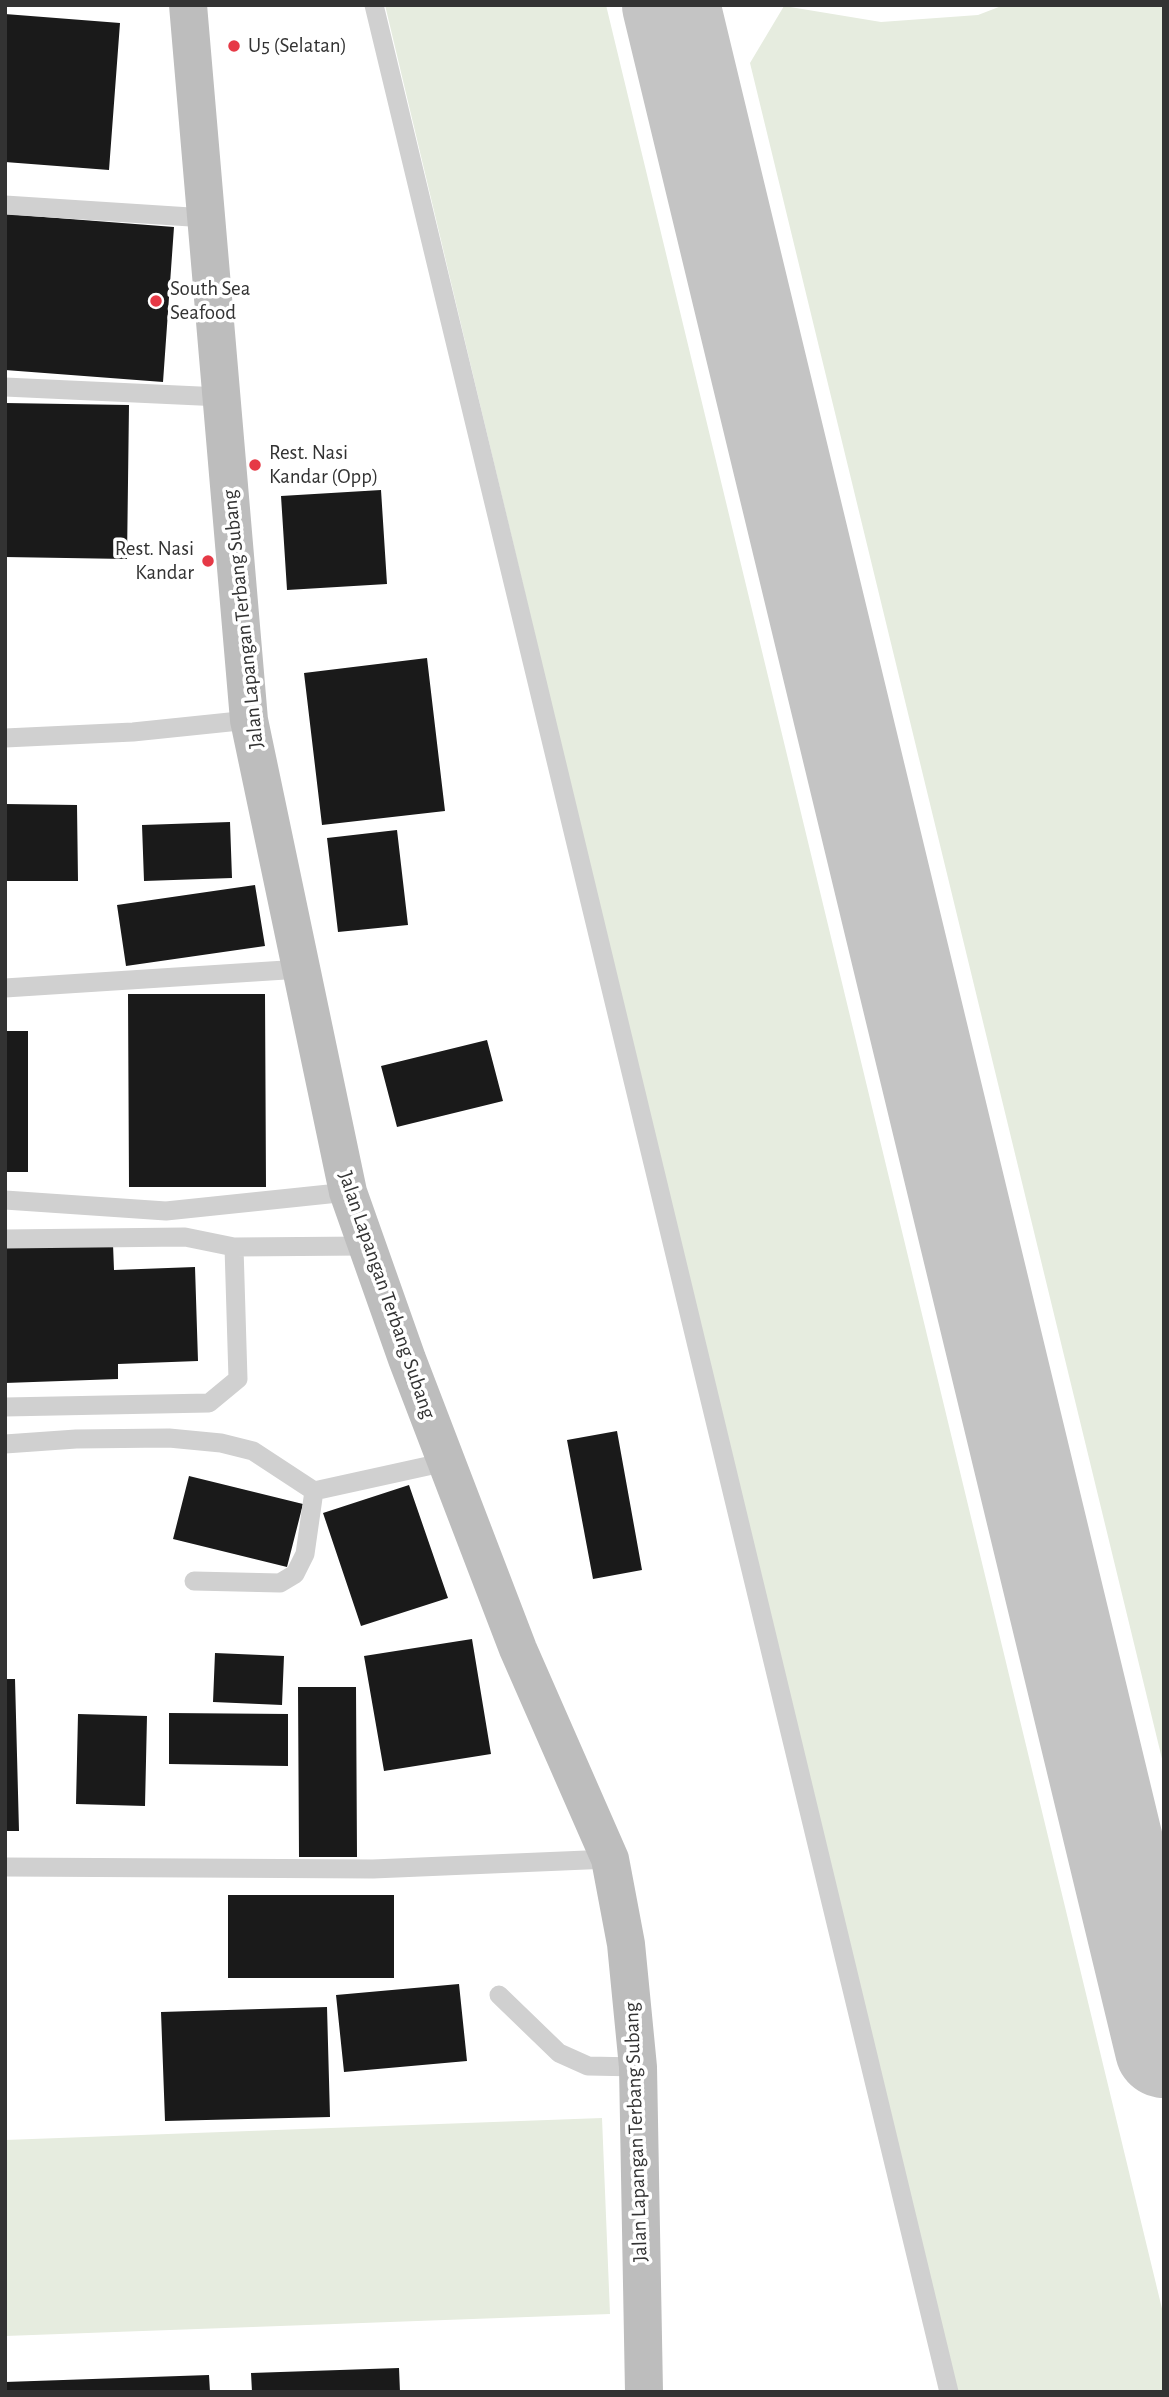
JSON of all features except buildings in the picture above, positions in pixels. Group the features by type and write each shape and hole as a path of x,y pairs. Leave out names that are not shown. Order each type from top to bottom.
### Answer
{"street":[{"name":"Jalan Lapangan Terbang Subang","path":"188,5 249,720 348,1192 446,1462 518,1649 610,1859 626,1944 638,2067 644,2392"}],"lane":[{"path":"374,5 949,2392"},
{"path":"5,205 206,218"},
{"path":"5,387 221,397"},
{"path":"5,738 133,732 249,720"},
{"path":"5,988 301,969"},
{"path":"5,1200 166,1211 348,1192"},
{"path":"5,1239 185,1237 234,1247 366,1246"},
{"path":"5,1407 209,1403 238,1379 234,1247"},
{"path":"5,1444 76,1439 169,1438 221,1443 253,1451 314,1491 446,1462"},
{"path":"194,1581 280,1583 295,1574 304,1554 314,1491"},
{"path":"5,1867 373,1869 610,1859"},
{"path":"499,1995 559,2053 588,2066 638,2067"}],"shaded area":[{"path":"385,5 606,5 1164,2317 1164,2392 953,2392"},
{"path":"1004,5 1164,5 1164,1767 750,63 784,6 881,22 978,15"},
{"path":"602,2118 610,2314 5,2336 5,2140"}],"taxiway":[{"path":"671,5 1164,2049"}],"place":[{"name":"U5 (Selatan)","path":"234,46"},
{"name":"South Sea Seafood","path":"156,301"},
{"name":"Rest. Nasi Kandar (Opp)","path":"255,465"},
{"name":"Rest. Nasi Kandar","path":"208,561"}]}
